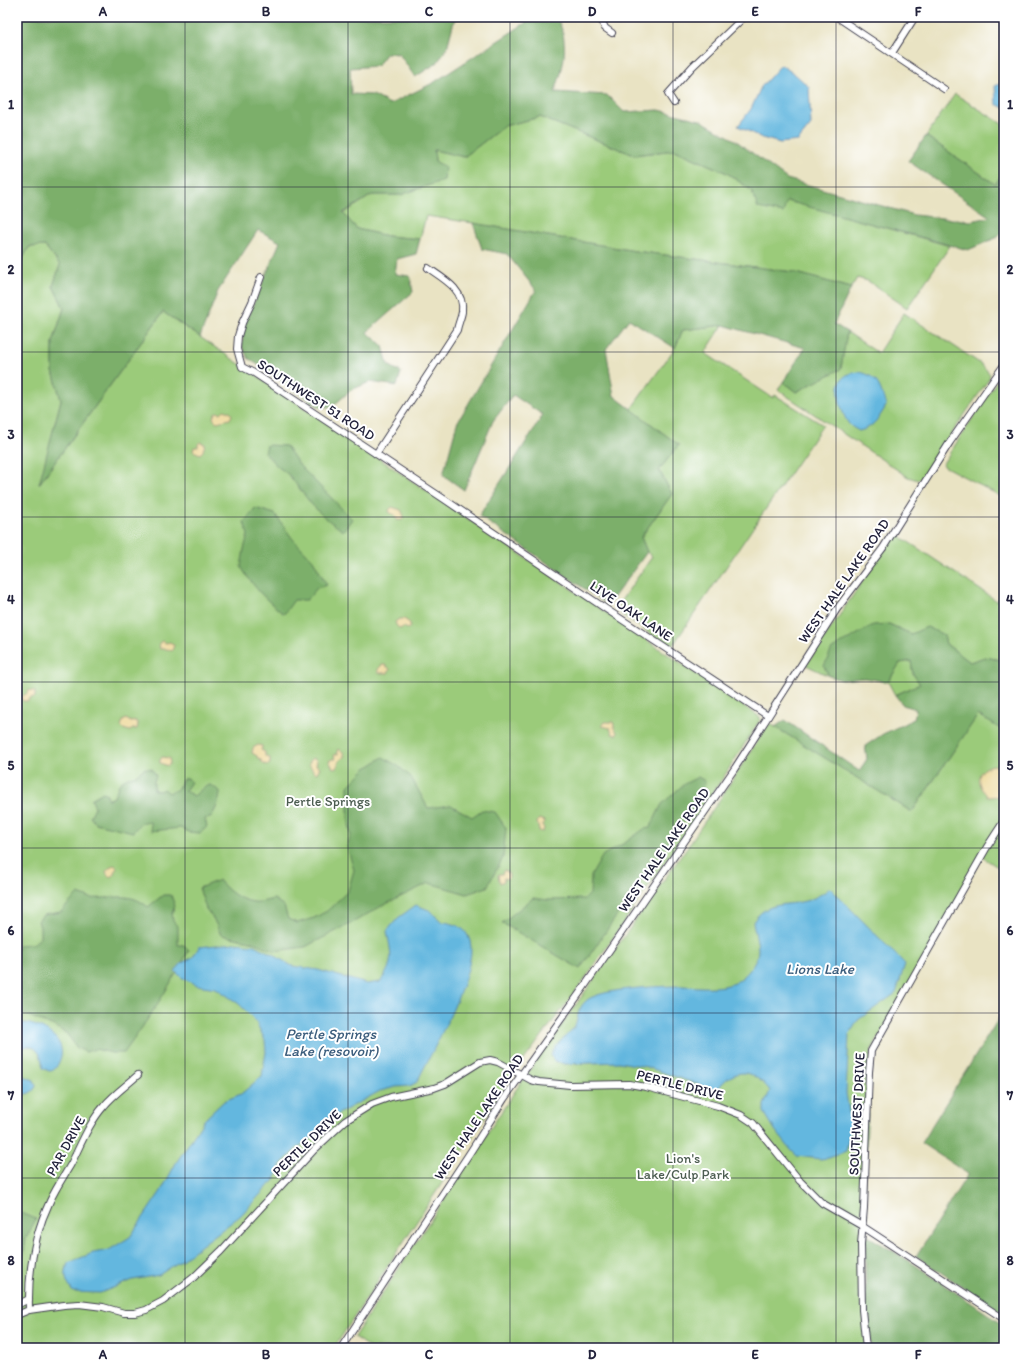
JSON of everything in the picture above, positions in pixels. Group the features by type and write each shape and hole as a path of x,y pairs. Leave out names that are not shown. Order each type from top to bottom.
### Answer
{"street":[{"path":"600,17 605,28 612,34"},
{"path":"674,103 668,94 744,17"},
{"path":"837,17 944,89"},
{"path":"892,53 915,17"},
{"name":"SOUTHWEST 51 ROAD","path":"376,454 457,330 462,312 460,296 448,282 428,268"},
{"name":"SOUTHWEST 51 ROAD","path":"261,277 238,336 237,350 242,366 254,372 482,524"},
{"name":"WEST HALE LAKE ROAD","path":"341,1348 504,1099 730,775 837,609 883,548 950,442 1004,365"},
{"name":"LIVE OAK LANE","path":"482,524 609,612 768,716"},
{"name":"SOUTHWEST DRIVE","path":"866,1348 862,1310 861,1244 871,1051 1004,820"},
{"path":"997,831 1004,832"},
{"name":"PERTLE DRIVE","path":"17,1315 29,1310 79,1304 103,1307 124,1313 134,1313 146,1310 163,1301 193,1278 221,1251 314,1150 345,1121 362,1109 390,1097 434,1088 445,1084 480,1062 490,1060 498,1062 539,1082 570,1085 629,1084 718,1106 741,1115 753,1123 809,1191 822,1203 862,1226 1004,1319"},
{"name":"PAR DRIVE","path":"29,1310 33,1249 42,1220 50,1202 88,1130 104,1106 138,1075"},
{"path":"17,1305 29,1300"}],"green space":[{"path":"17,17 457,17 454,21 447,48 437,63 415,77 399,54 387,53 377,66 350,68 351,94 373,95 390,104 433,83 530,20 536,17 555,17 559,22 563,34 564,49 563,62 555,92 607,95 624,112 659,110 700,120 735,140 787,179 914,215 971,221 990,217 908,161 926,136 995,184 1004,172 1004,230 998,237 968,250 787,201 783,213 758,208 751,190 727,173 675,150 634,155 540,117 504,126 464,157 434,150 435,161 445,167 444,180 401,195 372,195 343,213 357,229 387,236 420,239 416,254 397,259 395,274 410,276 413,292 367,332 383,346 388,365 401,372 397,386 370,382 351,390 332,407 319,407 248,358 242,347 244,326 280,242 258,230 218,291 200,337 163,312 39,484 61,400 53,371 53,342 64,308 53,286 60,265 45,246 29,247 17,269"},
{"path":"955,94 1004,125 1004,172 995,184 926,136"},
{"path":"540,117 634,155 675,150 727,173 751,190 950,246 907,308 868,281 857,278 851,288 793,272 635,251 426,216 420,239 387,236 357,229 343,214 372,195 401,195 435,161 434,150 464,157 504,126"},
{"path":"473,223 635,251 793,272 851,288 834,324 847,332 841,369 796,392 783,382 805,348 723,325 683,330 675,348 629,319 606,349 614,396 679,445 659,470 672,494 641,537 647,552 608,605 479,516 543,415 513,395 493,421 464,490 443,475 457,423 536,290 507,254 482,249"},
{"name":"Pertle Springs","path":"45,246 60,265 53,286 64,308 53,342 53,371 61,400 40,483 163,312 760,717 760,720 723,778 584,980 512,1076 334,1348 17,1348 17,269 29,247"},
{"path":"904,313 981,364 990,374 989,379 922,477 918,480 908,477 778,390 783,382 796,392 840,369 847,332 878,353"},
{"path":"723,325 705,353 773,398 775,395 823,425 671,648 621,614 618,610 620,602 652,557 647,552 641,537 672,494 659,470 679,445 631,409 675,348 683,330"},
{"path":"1004,370 1004,498 942,465"},
{"path":"267,445 286,446 300,466 352,519 343,531 324,517 312,505 289,475 277,466 265,453"},
{"path":"255,508 275,514 292,538 313,560 327,585 317,588 307,600 294,600 284,614 260,592 250,581 241,567 248,535 244,522"},
{"path":"895,533 997,601 1004,590 1004,657 1000,660 985,657 970,662 946,644 911,634 889,624 824,666 829,676 806,665"},
{"path":"889,624 911,634 927,627 944,635 946,644 970,662 985,657 1000,660 1004,657 1004,731 978,715 912,812 775,727 785,720 859,771 867,759 865,746 883,734 914,719 916,709 903,705 895,695 920,684 913,674 911,661 900,663 888,682 864,678 842,680 829,676 824,666 832,649 873,625"},
{"path":"911,661 913,674 920,684 895,695 888,682 900,663"},
{"name":"Lion's Lake/Culp Park","path":"978,715 1004,731 1004,871 982,857 871,1051 861,1244 866,1348 370,1348 354,1337 515,1091 681,856 769,723 912,812"},
{"path":"383,757 398,766 411,777 428,808 451,805 472,817 482,810 495,812 506,828 503,858 487,887 467,894 429,883 305,947 275,951 250,941 221,935 213,918 206,909 199,888 219,880 226,888 243,899 261,902 274,899 284,906 288,919 297,923 314,918 327,911 348,891 354,870 347,847 351,835 348,818 348,786 365,769"},
{"path":"145,768 152,769 156,776 154,781 154,790 159,791 164,789 169,793 178,789 183,779 188,778 191,782 185,791 194,796 204,787 210,785 220,791 215,811 211,817 205,819 207,827 200,833 188,832 181,828 151,831 150,822 145,822 140,824 133,832 95,823 90,817 95,807 91,799 103,792 107,794 108,800 114,797 119,784 127,777 134,776"},
{"path":"698,777 705,781 704,793 580,969 502,923 533,898 548,900 585,899 590,894 591,876 603,855 626,842 644,829 650,828 662,804 684,784"},
{"path":"78,894 90,898 127,897 141,902 148,907 163,895 171,895 175,906 172,913 173,921 178,927 178,945 184,945 189,950 158,1003 124,1053 112,1053 95,1049 86,1052 77,1048 67,1034 54,1026 26,1015 17,1014 18,945 33,944 40,938 40,927 38,921 43,915 61,912"},
{"path":"1004,1010 1004,1314 916,1256 968,1174 921,1143"},
{"path":"17,1211 36,1219 26,1238 23,1258 17,1261"},
{"path":"868,1236 909,1261 1004,1325 1004,1348 871,1348 866,1309 865,1240"}],"sand":[{"path":"224,410 230,412 232,415 230,419 217,422 214,420 213,417 216,412 221,413"},
{"path":"200,442 205,444 203,451 200,454 193,451 194,447 198,447"},
{"path":"392,507 401,510 404,516 402,520 397,520 395,515 390,513 389,510"},
{"path":"399,619 404,619 410,623 410,627 408,629 403,627 400,629 395,622"},
{"path":"162,641 166,643 170,642 174,645 172,651 160,649 159,643"},
{"path":"382,665 385,665 390,669 388,673 378,673 378,669"},
{"path":"29,690 35,691 35,697 30,698 28,701 23,701 21,699 28,693"},
{"path":"126,719 131,722 136,721 138,724 137,729 130,731 123,729 121,726 123,721"},
{"path":"605,722 613,722 614,728 617,732 616,735 612,734 610,728 602,726"},
{"path":"258,745 262,746 261,750 265,752 265,756 270,758 270,764 263,764 257,756 252,753 253,748"},
{"path":"339,749 344,753 344,757 339,761 337,767 333,768 329,761 335,759 334,755 338,754 337,751"},
{"path":"162,757 169,758 170,763 168,766 160,763"},
{"path":"314,758 317,761 316,765 320,767 317,773 314,772 309,764 311,759"},
{"path":"994,765 1004,768 1004,796 987,797 980,785 979,776 984,769"},
{"path":"539,819 545,821 542,825 544,828 543,832 539,831 537,822"},
{"path":"113,865 117,868 114,875 110,877 106,871"},
{"path":"504,870 508,872 509,877 507,879 504,878 504,881 500,883 498,876 499,874 502,874"}],"water":[{"path":"781,65 796,75 809,87 811,125 798,141 780,143 762,138 738,126 751,109 761,87"},
{"path":"1002,83 1004,84 1004,108 996,104 995,86"},
{"path":"859,372 871,376 875,380 878,384 886,406 872,425 859,431 851,426 846,420 840,402 839,389 840,383 845,376"},
{"name":"Lions Lake","path":"830,888 905,964 896,993 858,1020 849,1035 846,1093 851,1125 846,1151 829,1158 820,1159 797,1156 775,1130 764,1112 764,1105 770,1091 766,1085 752,1075 741,1073 733,1075 726,1079 719,1088 709,1090 697,1084 647,1067 619,1062 565,1064 554,1061 551,1055 553,1050 574,1027 579,1010 583,1003 587,1000 606,993 633,988 674,986 716,987 734,983 747,973 756,959 758,946 753,922 758,915 771,907 809,900"},
{"name":"Pertle Springs Lake (resovoir)","path":"416,905 429,910 442,922 451,923 463,929 470,941 471,954 461,990 417,1082 410,1086 396,1087 380,1091 338,1114 321,1132 298,1147 281,1164 275,1179 240,1216 186,1257 159,1275 133,1280 100,1293 73,1292 68,1285 66,1278 68,1263 93,1253 109,1250 130,1237 161,1191 176,1163 205,1119 224,1101 241,1094 262,1076 266,1052 265,1040 255,1020 239,1004 216,988 197,985 181,977 175,971 182,963 193,957 199,947 234,943 254,945 292,966 318,970 367,984 380,982 388,969 391,958 387,931 398,918"},
{"path":"25,1023 40,1027 47,1031 54,1036 58,1042 61,1048 61,1056 54,1070 49,1071 43,1068 40,1055 33,1047 26,1046 17,1052 17,1025"},
{"path":"17,1074 34,1080 36,1086 28,1094 17,1095"}]}
